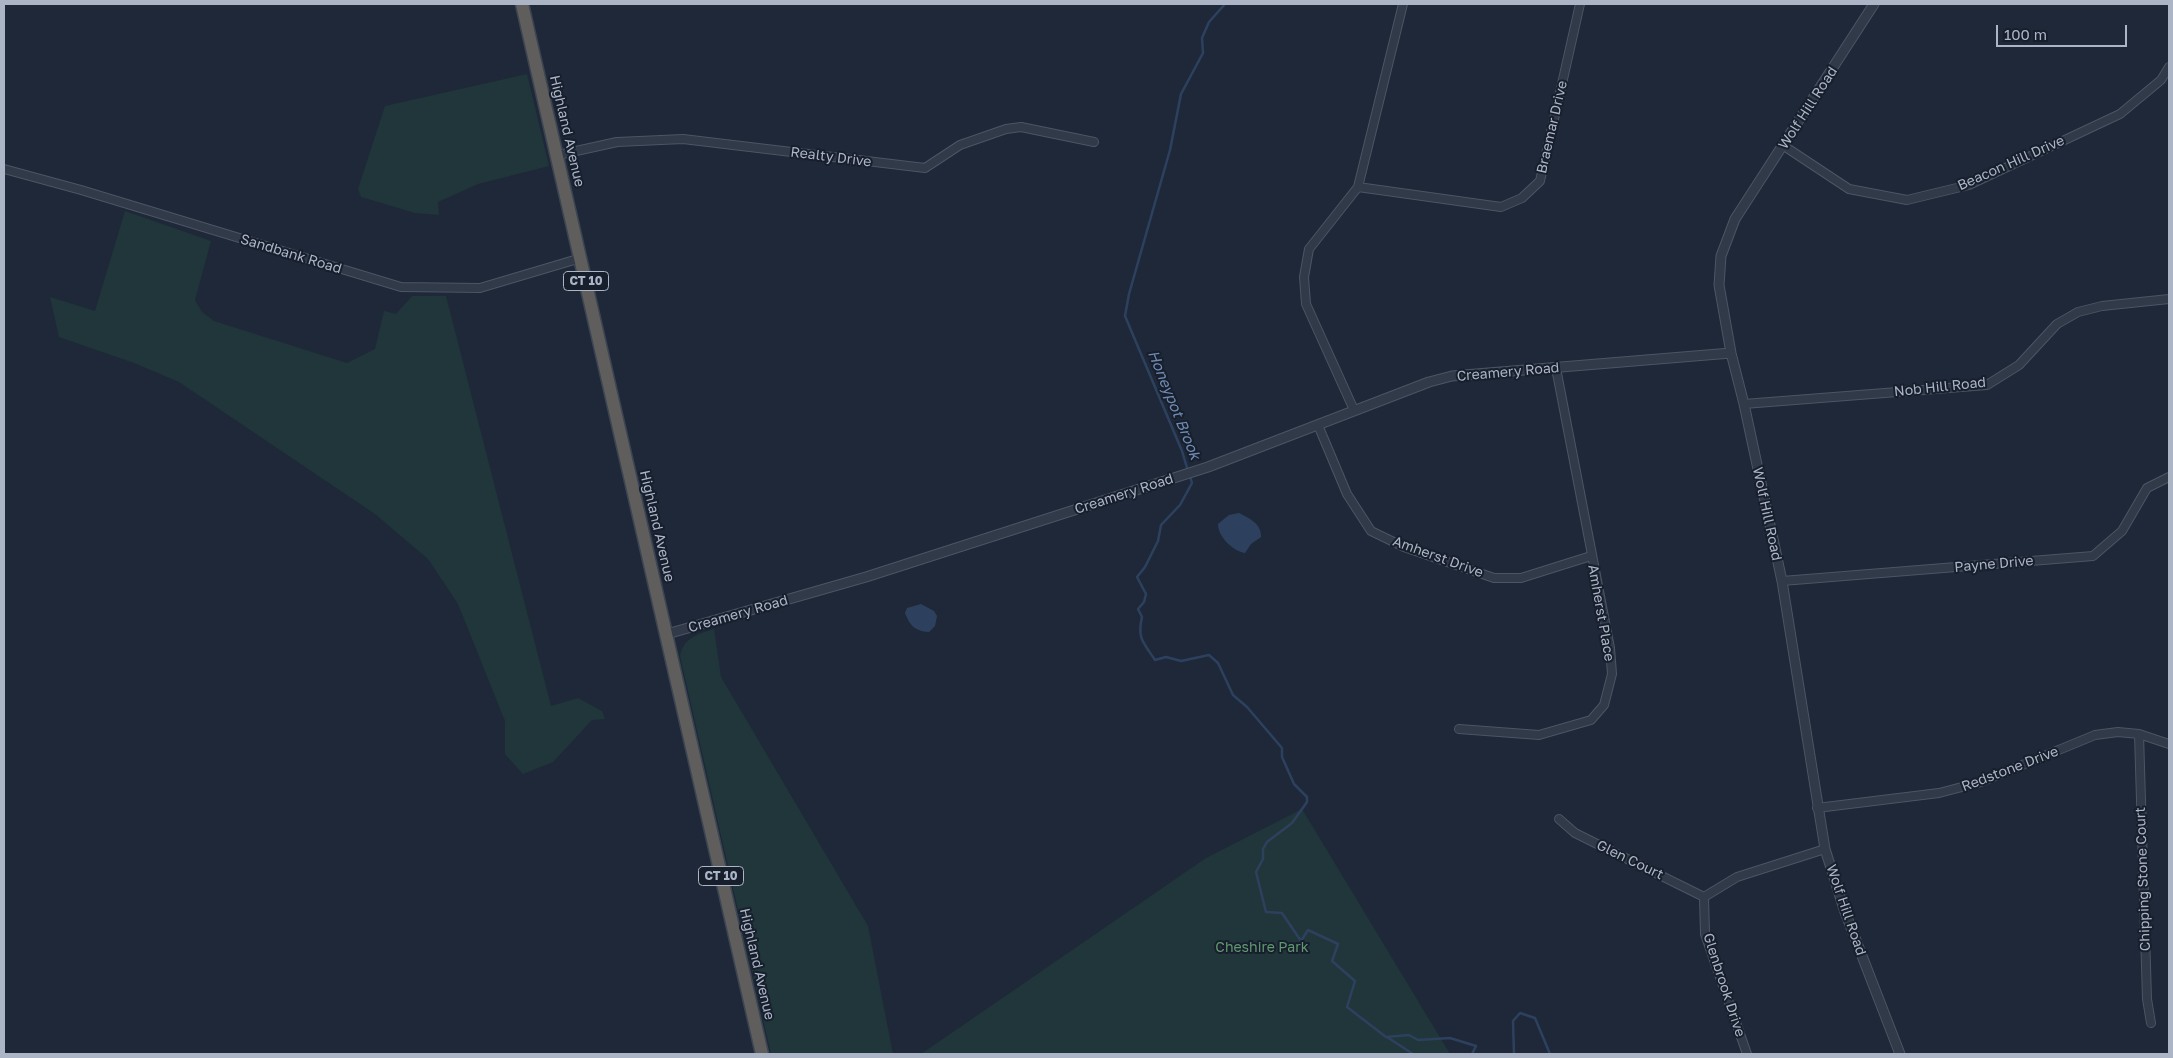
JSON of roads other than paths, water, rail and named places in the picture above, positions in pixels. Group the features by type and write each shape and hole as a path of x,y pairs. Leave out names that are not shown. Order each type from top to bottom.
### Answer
{"highway":[{"name":"Highland Avenue","path":"522,4 558,154 762,1054"}],"street":[{"path":"1354,410 1306,304 1304,277 1310,249 1358,187 1402,4"},
{"name":"Braemar Drive","path":"1358,187 1501,207 1522,198 1540,181 1580,4"},
{"name":"Wolf Hill Road","path":"1871,5 1784,146 1734,219 1721,256 1719,285 1731,353 1744,404 1782,581 1825,849 1845,912 1900,1054"},
{"name":"Beacon Hill Drive","path":"1784,146 1849,189 1907,200 1969,184 2120,114 2161,80 2169,67"},
{"name":"Realty Drive","path":"558,154 617,142 684,139 925,168 960,145 1014,128 1021,127 1094,142"},
{"name":"Sandbank Road","path":"4,169 81,190 402,288 480,288 581,258"},
{"name":"Nob Hill Road","path":"1744,404 1987,385 2019,366 2057,324 2078,312 2102,306 2169,299"},
{"name":"Creamery Road","path":"667,634 866,577 1200,470 1247,454 1354,410 1429,382 1452,376 1731,353"},
{"name":"Amherst Place","path":"1459,729 1539,735 1591,720 1604,705 1612,674 1610,648 1556,368"},
{"name":"Amherst Drive","path":"1318,425 1347,494 1371,531 1404,547 1494,578 1521,578 1591,556"},
{"name":"Payne Drive","path":"1782,581 2093,556 2122,531 2146,488 2169,477"},
{"name":"Redstone Drive","path":"1817,808 1939,794 1981,782 2095,735 2118,732 2139,734 2169,744"},
{"name":"Chipping Stone Court","path":"2139,734 2147,999 2151,1023"},
{"name":"Glen Court","path":"1558,819 1575,833 1704,897"},
{"path":"1704,897 1737,877 1825,849"},
{"name":"Glenbrook Drive","path":"1704,897 1705,934 1747,1054"}],"water":[{"path":"1239,513 1254,522 1261,532 1261,537 1251,544 1245,553 1240,552 1227,543 1221,534 1218,524 1229,515"},
{"path":"921,604 934,611 937,616 935,626 929,632 913,627 905,613 907,608"}],"waterway":[{"name":"Honeypot Brook","path":"1188,471 1182,451 1125,316 1129,294 1170,150 1181,94 1203,53 1202,38 1209,22 1225,4"},
{"name":"Honeypot Brook","path":"1190,476 1192,483 1180,505 1161,525 1158,541 1145,567 1137,577 1146,594 1144,602 1138,609 1142,617 1140,630 1142,640 1155,660 1166,657 1181,661 1209,655 1218,663 1233,695 1247,707 1282,748 1282,757 1294,784 1307,797 1307,802 1292,823 1267,842 1263,849 1263,859 1256,872 1266,912 1282,913 1301,941 1308,930 1338,944 1332,961 1355,981 1347,1007 1386,1037 1409,1035 1418,1040 1450,1038 1476,1046 1472,1054"},
{"name":"Honeypot Brook","path":"1514,1054 1513,1021 1520,1013 1535,1018 1550,1054"},
{"path":"1387,1037 1413,1054"}],"park label":[{"name":"Cheshire Park","path":"1262,948"}]}
